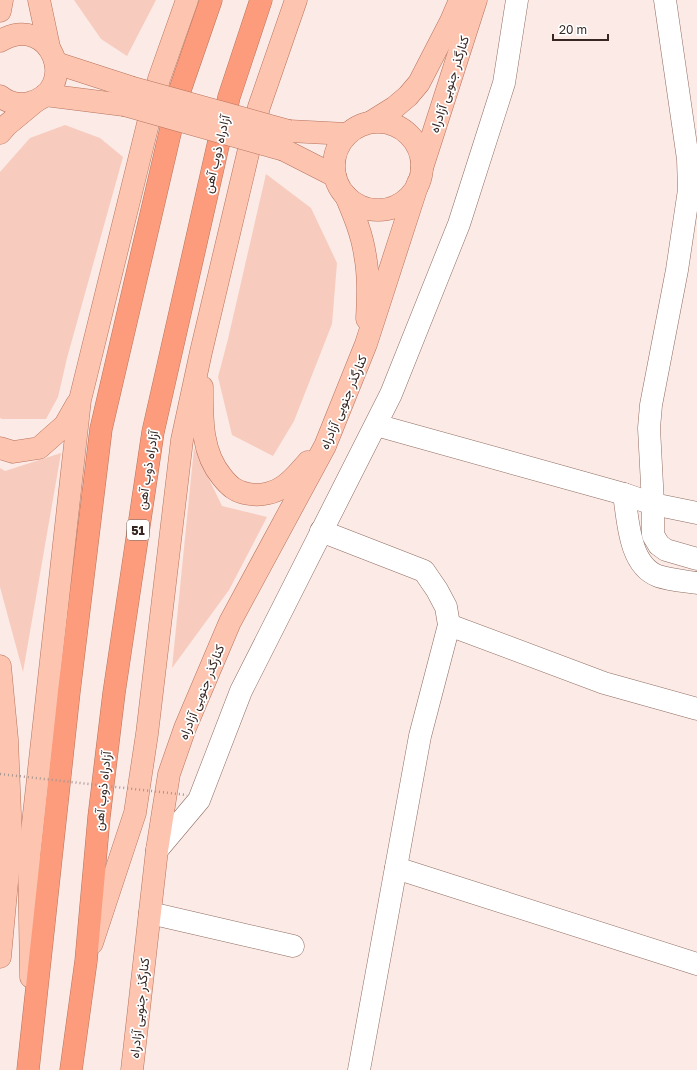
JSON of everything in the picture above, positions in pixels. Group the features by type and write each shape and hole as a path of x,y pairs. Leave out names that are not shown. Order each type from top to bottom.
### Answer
{"highway":[{"path":"28,1070 32,1046 69,692 101,429 180,90 211,0"},
{"name":"آزادراه ذوب آهن","path":"71,1070 86,961 99,817 114,694 153,432 229,97 261,0"}],"main road":[{"path":"0,11 2,0"},
{"path":"0,133 7,125 40,98 52,86 56,75 39,0"},
{"path":"32,1046 28,859 80,400 159,79 187,0"},
{"path":"86,961 135,813 147,734 182,440 201,352 259,107 296,0"},
{"name":"کنارگذر جنوبی آزادراه","path":"371,122 395,107 408,96 419,82 451,21 460,0"},
{"name":"کنارگذر جنوبی آزادراه","path":"132,1070 157,850 169,774 185,728 230,622 325,446 366,344 476,0"},
{"path":"0,41 8,36 19,34 30,35 40,39 52,55 127,96 286,141 335,176"},
{"path":"0,96 13,103 24,104 40,98 127,96"},
{"path":"371,122 386,122 401,128 413,139 420,153 420,175 411,194 399,204 386,209 372,209 358,205 346,196 339,187 335,176 334,161 338,146 347,134 358,126 371,122"},
{"path":"286,141 347,134"},
{"name":"کنارگذر جنوبی آزادراه","path":"346,196 358,227 365,254 368,293 366,344"},
{"path":"201,352 202,423 206,447 215,469 231,488 240,493 267,494 284,486 325,446"},
{"path":"0,448 13,452 39,448 65,425 80,400"},
{"path":"0,666 3,765 11,839 0,957"}],"street":[{"path":"157,850 199,800 241,691 391,394 459,224 504,84 517,0"},
{"path":"665,0 688,158 689,190 677,270 651,405 649,428 653,535 659,544 666,550 697,559"},
{"path":"376,425 624,494 653,504 697,513"},
{"path":"624,494 629,530 636,556 646,570 657,576 697,583"},
{"path":"321,531 424,571 446,607 449,625 420,736 359,1070"},
{"path":"449,625 604,683 697,709"},
{"path":"0,740 3,765"},
{"path":"396,868 697,964"},
{"path":"150,913 293,946"}],"path":[{"path":"3,765 187,795"}],"shaded area":[{"path":"74,0 156,0 127,56 101,39"},
{"path":"65,125 100,138 123,157 67,358 58,397 46,419 2,419 0,418 0,172 30,138"},
{"path":"266,174 311,208 337,263 332,324 294,421 273,456 232,435 218,377"},
{"path":"194,448 222,506 267,517 229,590 172,668"},
{"path":"61,453 23,672 0,587 0,468 5,471"}]}
